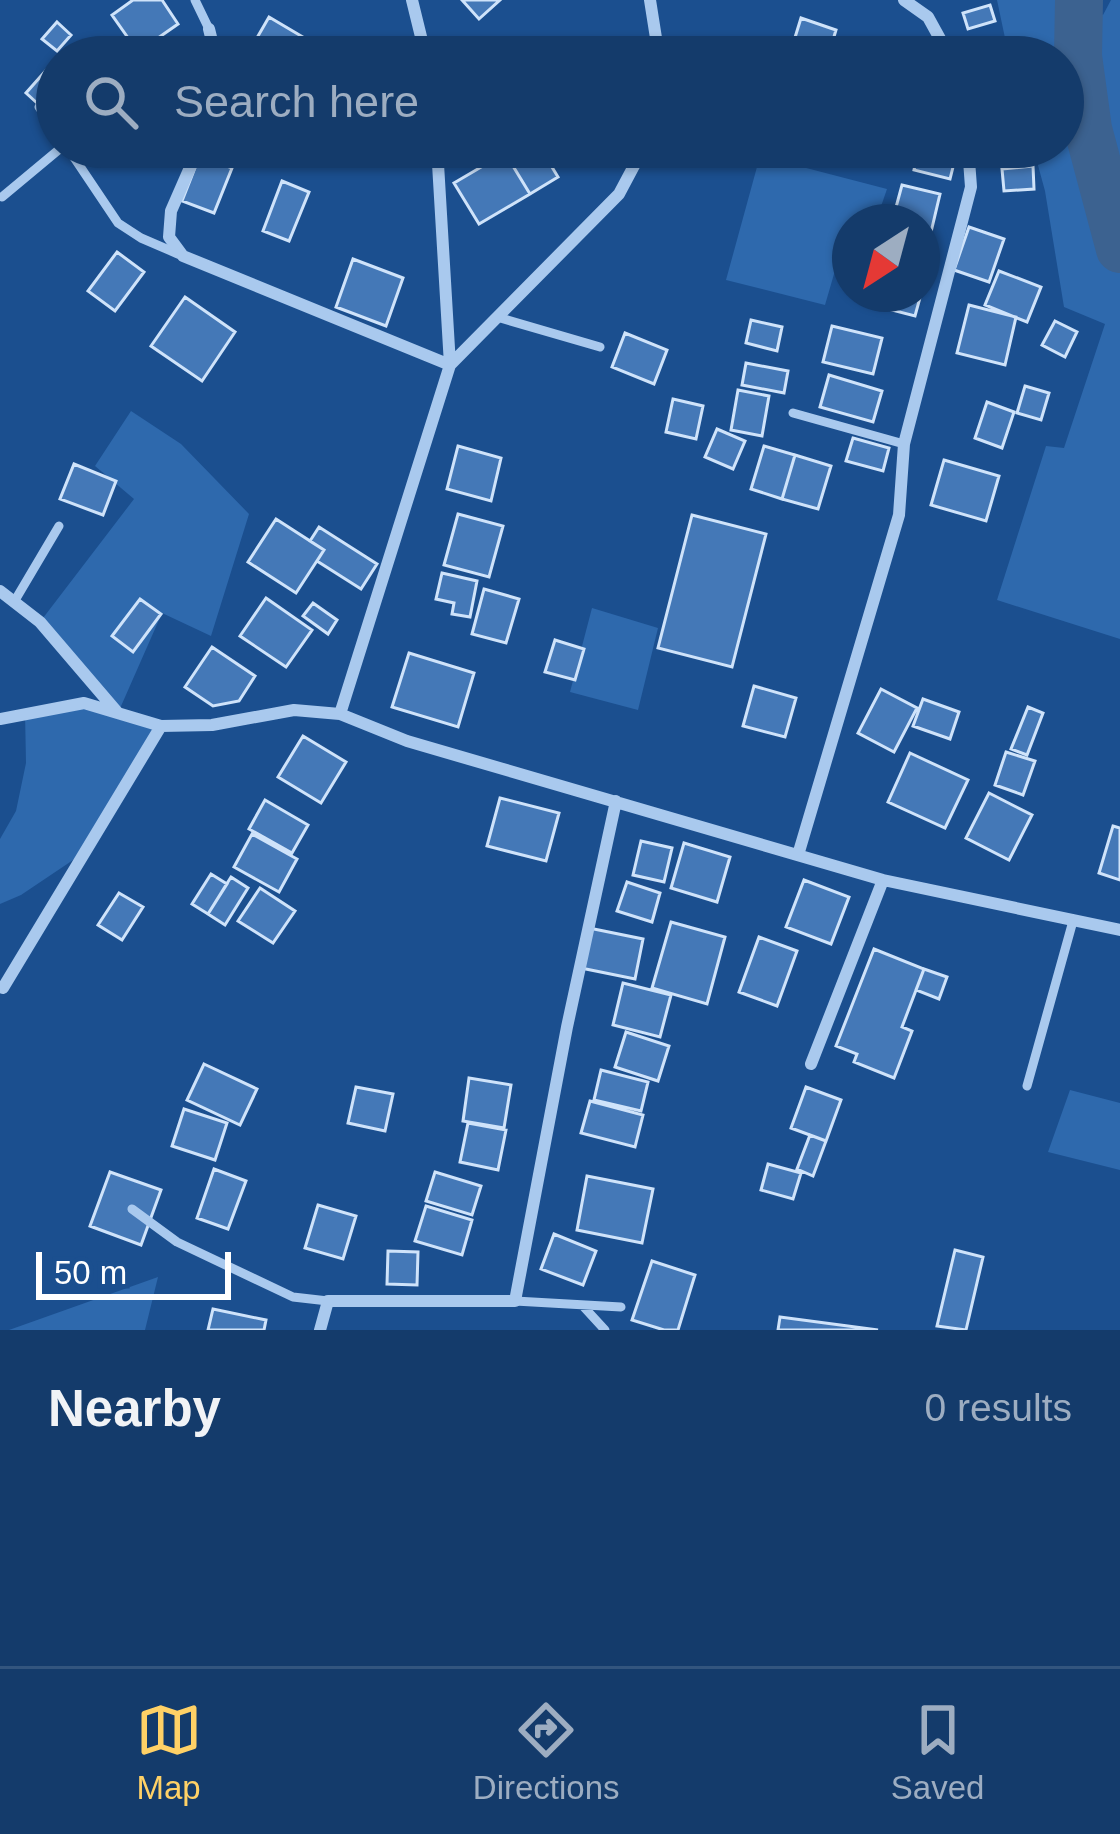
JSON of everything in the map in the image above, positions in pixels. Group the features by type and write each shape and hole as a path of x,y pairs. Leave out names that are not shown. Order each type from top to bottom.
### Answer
{"street":[{"path":"412,0 421,36"},
{"path":"650,0 655,36"},
{"path":"904,0 928,16 939,36"},
{"path":"209,29 211,36"},
{"path":"190,168 171,211 169,238 183,256 450,365"},
{"path":"340,714 450,365 438,168"},
{"path":"450,365 619,194 633,168"},
{"path":"798,855 899,514 904,444 971,187 970,168"},
{"path":"0,591 40,622 117,713"},
{"path":"0,718 84,704 161,726 212,725 294,710 340,714 407,741 883,880 1120,929"},
{"path":"3,988 161,726"},
{"path":"320,1330 328,1300 515,1301 616,801"},
{"path":"812,1064 883,880"}],"lane":[{"path":"196,0 209,29"},
{"path":"2,197 38,168"},
{"path":"79,168 118,223 183,256"},
{"path":"497,317 600,347"},
{"path":"793,413 904,444"},
{"path":"14,602 59,526"},
{"path":"1027,1086 1073,921"},
{"path":"132,1209 177,1242 293,1297 328,1300"},
{"path":"515,1301 621,1307"},
{"path":"582,1305 605,1330"}],"shaded area":[{"path":"997,0 1079,0 1103,15 1111,0 1120,0 1120,639 997,600 1046,446 1064,448 1105,324 1064,307 1039,168 1084,168 1084,36 1005,36"},
{"path":"757,168 806,168 887,189 882,204 832,204 832,281 825,305 726,280"},
{"path":"131,411 181,444 249,514 211,636 162,613 118,713 161,726 85,852 0,904 0,839 16,811 26,763 25,712 84,703 115,713 40,622 134,499 95,466"},
{"path":"592,608 658,628 638,710 570,692"},
{"path":"1070,1090 1120,1103 1120,1170 1048,1152"},
{"path":"158,1277 145,1330 9,1330"}],"building":[{"path":"133,0 162,0 178,24 161,36 127,36 112,15"},
{"path":"462,0 500,0 479,19"},
{"path":"990,5 995,21 968,29 963,13"},
{"path":"269,17 301,36 258,36"},
{"path":"801,18 836,30 834,36 795,36"},
{"path":"57,22 71,35 70,36 45,36"},
{"path":"36,82 36,102 26,93"},
{"path":"195,168 232,168 214,213 182,201"},
{"path":"480,168 514,168 530,194 479,224 454,183"},
{"path":"514,168 553,168 558,177 530,194"},
{"path":"914,168 953,168 950,179"},
{"path":"1033,168 1034,189 1004,191 1002,169"},
{"path":"282,181 309,192 289,241 263,231"},
{"path":"902,185 940,194 938,204 897,204"},
{"path":"969,227 1004,239 989,282 954,270"},
{"path":"117,252 144,272 115,311 88,291"},
{"path":"353,259 403,278 386,326 336,307"},
{"path":"999,271 1041,287 1027,322 985,305"},
{"path":"185,297 235,332 202,381 151,346"},
{"path":"969,305 1016,317 1005,365 957,353"},
{"path":"751,320 782,327 777,351 746,343"},
{"path":"1055,321 1077,332 1065,357 1042,345"},
{"path":"832,326 882,338 873,374 823,362"},
{"path":"625,333 667,350 654,384 612,367"},
{"path":"746,363 788,371 784,393 742,385"},
{"path":"829,375 882,391 873,422 820,407"},
{"path":"1025,386 1049,393 1041,420 1017,413"},
{"path":"738,390 769,396 762,436 731,430"},
{"path":"673,399 703,406 696,439 666,432"},
{"path":"987,402 1014,412 1002,448 975,438"},
{"path":"717,429 745,441 733,469 705,457"},
{"path":"853,438 889,448 883,471 846,461"},
{"path":"458,446 501,458 491,501 447,489"},
{"path":"764,446 795,455 782,499 751,489"},
{"path":"795,455 831,466 818,509 782,499"},
{"path":"944,460 999,476 986,521 931,505"},
{"path":"74,464 116,481 103,515 60,499"},
{"path":"458,514 503,526 489,577 444,565"},
{"path":"692,515 766,534 732,667 658,648"},
{"path":"276,519 324,550 296,593 248,562"},
{"path":"319,527 377,564 361,589 317,561 324,550 310,541"},
{"path":"442,573 477,581 470,617 452,614 454,603 436,599"},
{"path":"484,589 519,599 506,643 472,634"},
{"path":"266,598 312,630 286,667 240,636"},
{"path":"140,599 161,614 133,652 112,636"},
{"path":"313,603 337,620 328,634 303,616"},
{"path":"555,640 584,649 575,680 545,672"},
{"path":"212,647 255,676 239,701 213,706 185,687"},
{"path":"409,653 474,673 458,727 392,707"},
{"path":"754,686 796,698 785,737 743,726"},
{"path":"881,689 917,708 894,752 858,733"},
{"path":"923,699 959,712 950,739 913,726"},
{"path":"1028,707 1043,713 1027,755 1011,749"},
{"path":"303,736 346,762 321,803 278,777"},
{"path":"1006,752 1035,761 1023,795 995,785"},
{"path":"910,753 968,780 945,828 888,802"},
{"path":"989,793 1032,815 1009,860 966,838"},
{"path":"500,798 559,813 546,861 487,846"},
{"path":"265,800 308,825 292,853 249,829"},
{"path":"1113,826 1120,828 1120,880 1099,873"},
{"path":"252,834 297,859 279,892 234,867"},
{"path":"641,841 672,848 664,882 633,875"},
{"path":"684,843 730,857 717,902 671,888"},
{"path":"211,874 227,884 208,914 192,904"},
{"path":"231,877 248,888 225,925 208,914"},
{"path":"804,880 849,897 831,944 786,927"},
{"path":"627,882 660,893 652,922 617,911"},
{"path":"260,888 295,911 273,943 238,921"},
{"path":"119,893 143,907 122,940 98,925"},
{"path":"671,922 725,937 707,1004 652,988"},
{"path":"589,928 643,939 635,979 581,968"},
{"path":"759,937 797,951 777,1006 739,992"},
{"path":"874,949 924,969 902,1027 912,1031 894,1078 854,1062 857,1054 836,1046"},
{"path":"924,969 947,977 939,999 916,990"},
{"path":"623,983 671,995 660,1037 613,1025"},
{"path":"626,1032 669,1046 658,1081 615,1067"},
{"path":"204,1064 257,1089 240,1125 187,1100"},
{"path":"601,1070 648,1082 641,1111 594,1100"},
{"path":"469,1078 511,1085 504,1128 463,1121"},
{"path":"356,1087 393,1094 385,1131 348,1123"},
{"path":"806,1087 841,1100 826,1141 791,1128"},
{"path":"590,1101 643,1115 635,1147 581,1133"},
{"path":"184,1109 227,1123 215,1160 172,1146"},
{"path":"468,1123 506,1130 498,1170 460,1162"},
{"path":"810,1135 826,1141 813,1176 797,1169"},
{"path":"768,1164 801,1173 793,1199 761,1190"},
{"path":"214,1169 246,1181 228,1229 197,1218"},
{"path":"110,1172 161,1190 141,1245 90,1226"},
{"path":"435,1172 481,1186 472,1215 426,1201"},
{"path":"587,1176 653,1189 642,1243 577,1230"},
{"path":"318,1205 356,1216 343,1259 305,1248"},
{"path":"426,1206 472,1220 462,1255 415,1241"},
{"path":"554,1234 596,1251 583,1285 541,1269"},
{"path":"955,1250 983,1257 966,1330 937,1326"},
{"path":"388,1251 418,1252 417,1285 387,1284"},
{"path":"652,1261 695,1275 678,1330 632,1320"},
{"path":"213,1309 266,1320 264,1330 208,1330"},
{"path":"780,1317 878,1330 778,1330"}],"waterway":[{"path":"1078,36 1079,0"},
{"path":"1084,100 1120,249"}]}
